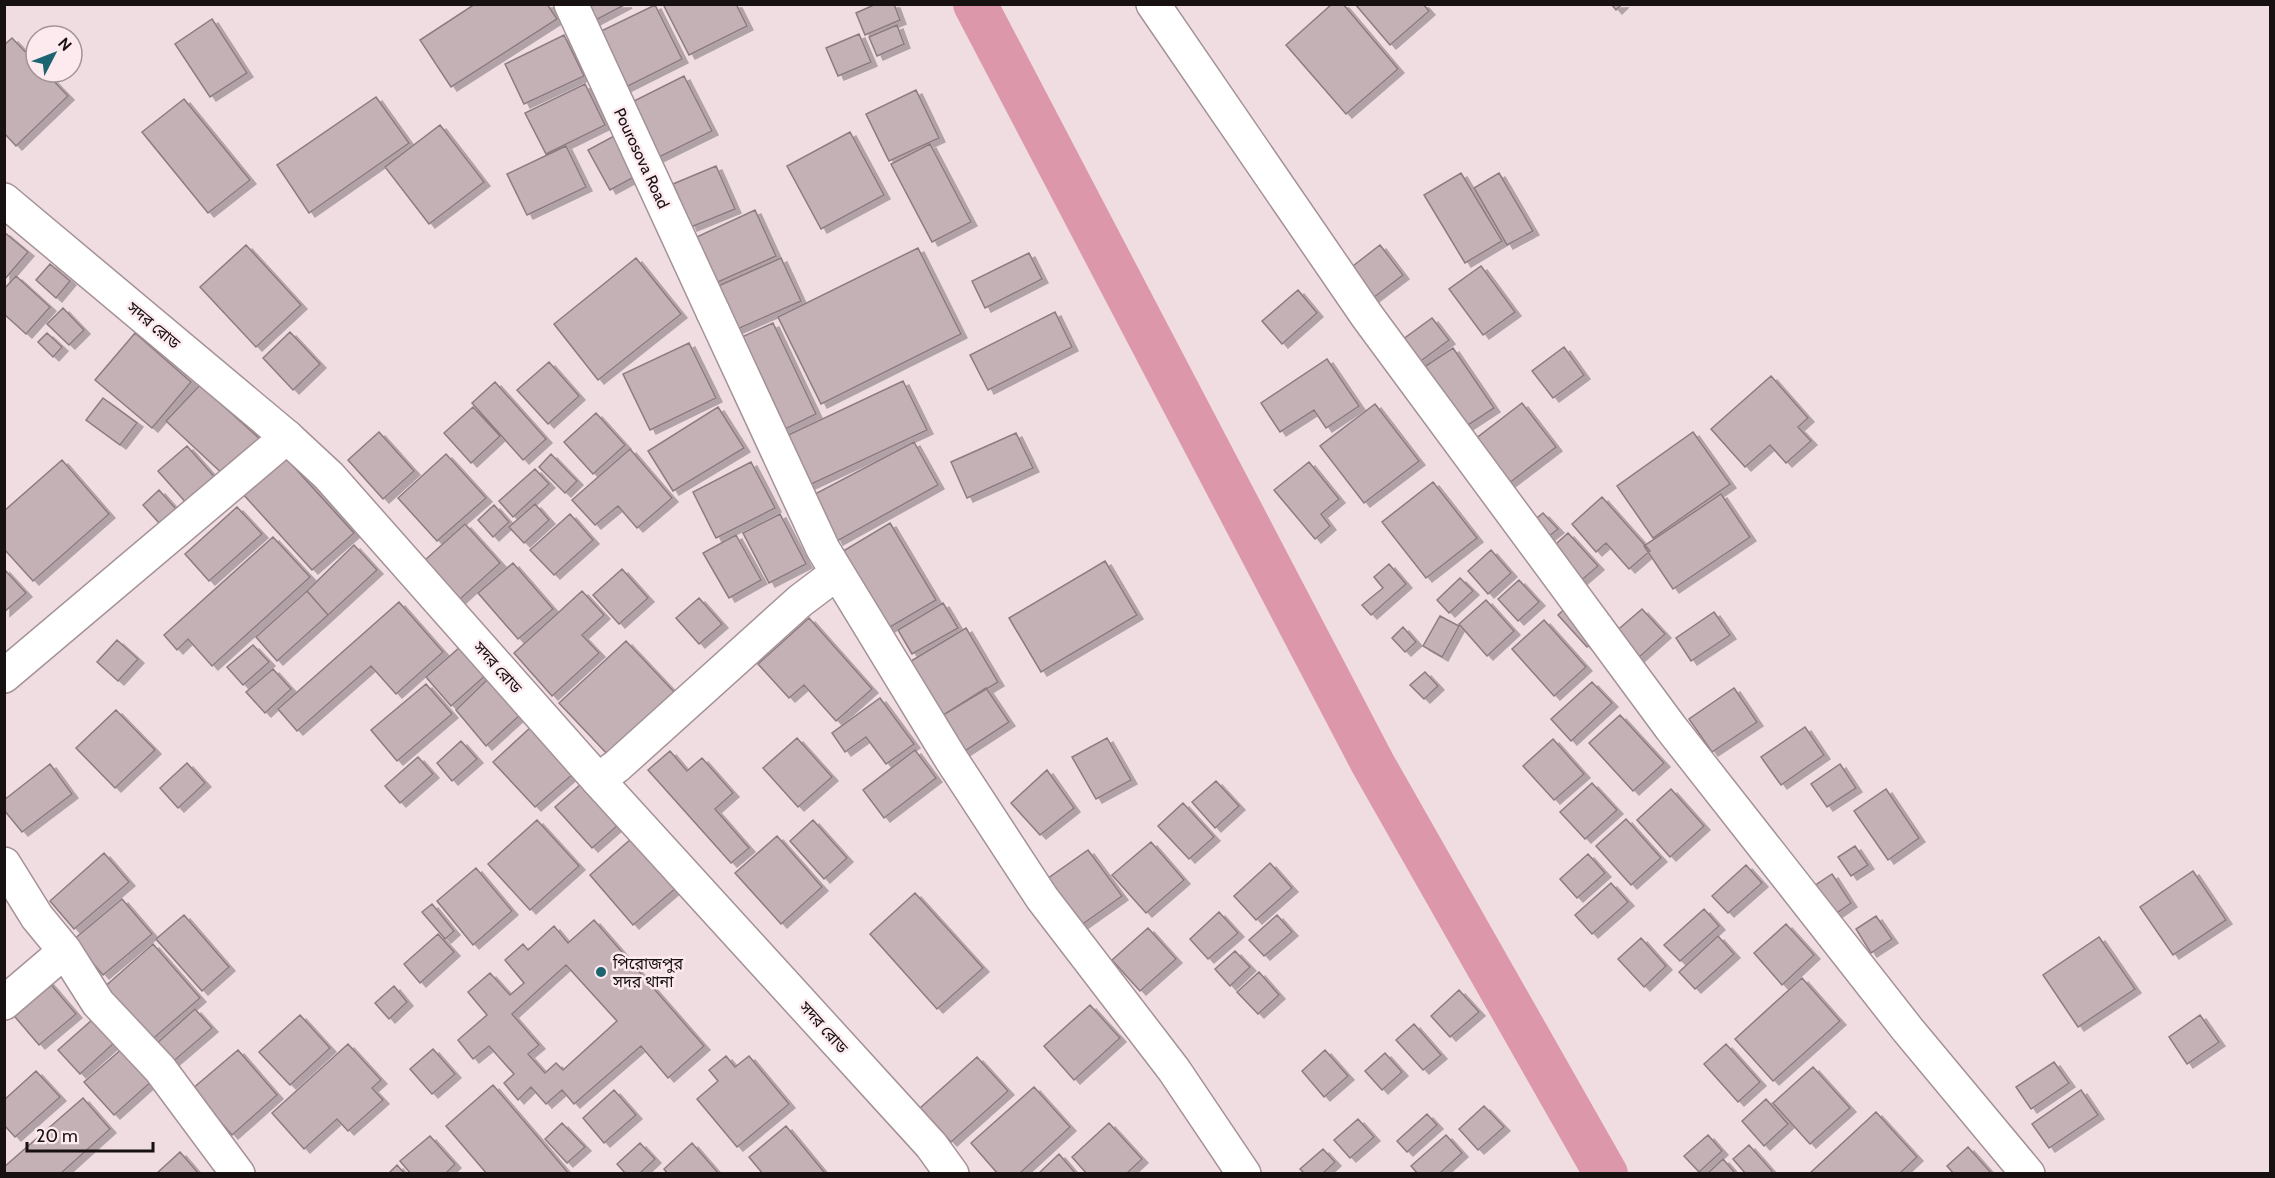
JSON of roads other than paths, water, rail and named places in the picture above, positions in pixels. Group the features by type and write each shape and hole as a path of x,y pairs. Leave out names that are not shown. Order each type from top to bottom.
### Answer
{"street":[{"name":"Pourosova Road","path":"571,4 823,549 951,759 1042,898 1174,1070 1244,1173"},
{"path":"1153,4 1367,316 1671,728 1908,1030 2028,1173"},
{"name":"সদর রোড","path":"4,200 287,437 329,476 598,780 931,1145 952,1173"},
{"path":"4,676 287,437"},
{"path":"598,780 617,766 800,600 837,573"},
{"path":"4,864 37,917 65,951 98,1003 159,1070 238,1173"},
{"path":"4,1003 65,951"}],"waterway":[{"path":"975,4 1373,764 1606,1174"}],"place":[{"name":"পিরোজপুর সদর থানা","path":"601,972"}]}
